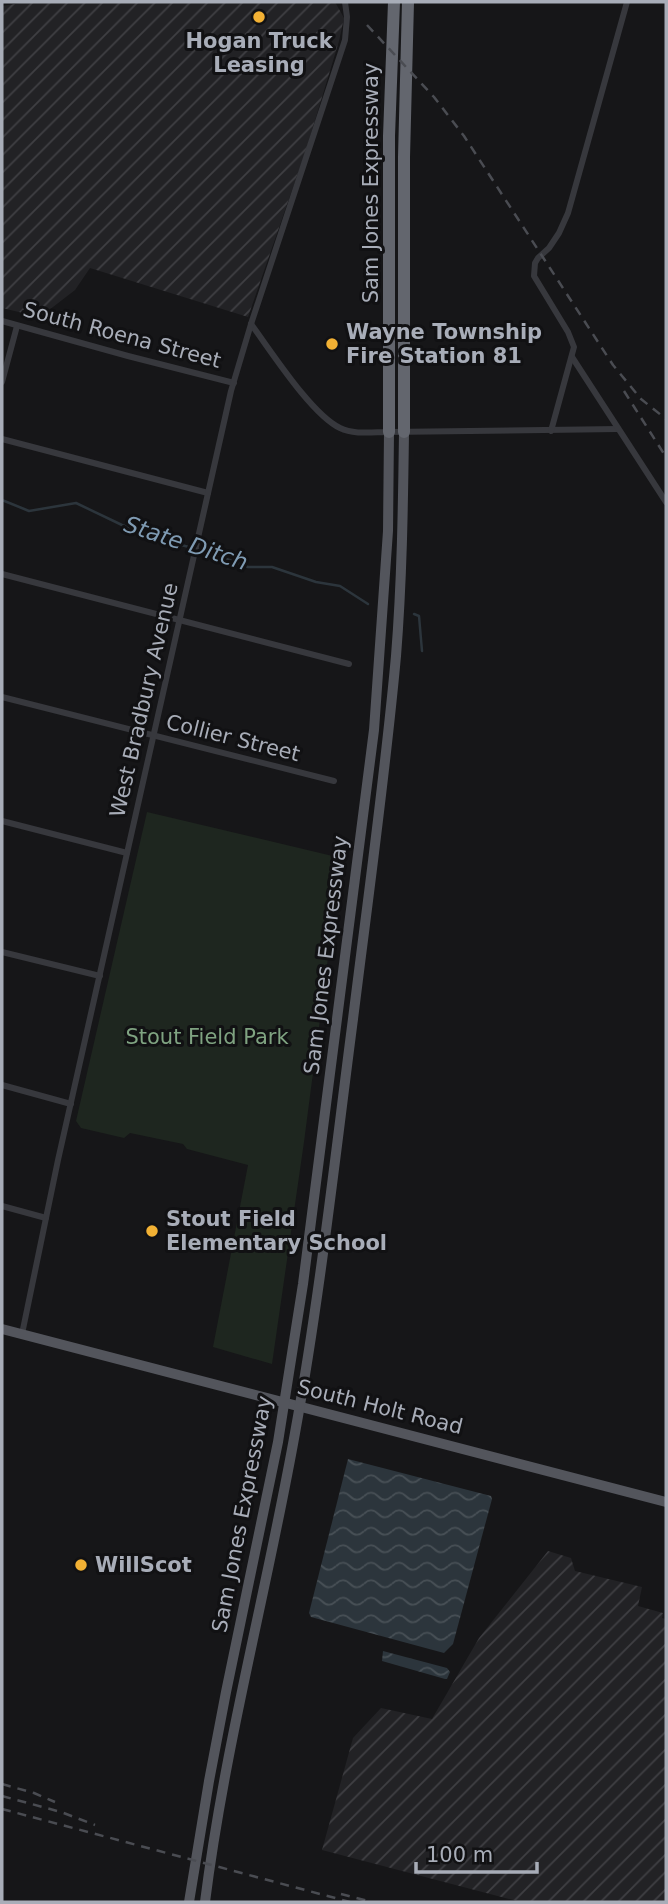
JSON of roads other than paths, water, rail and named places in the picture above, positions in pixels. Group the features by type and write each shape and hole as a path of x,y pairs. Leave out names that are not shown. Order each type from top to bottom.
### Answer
{"highway":[{"name":"Sam Jones Expressway","path":"389,432 389,136 393,2"},
{"name":"Sam Jones Expressway","path":"404,432 404,157 408,2"}],"main road":[{"name":"Sam Jones Expressway","path":"189,1902 209,1781 285,1402 303,1284 374,730 386,572 389,432"},
{"name":"Sam Jones Expressway","path":"205,1902 232,1739 300,1406 324,1245 388,737 400,584 404,432"},
{"name":"South Holt Road","path":"2,1329 666,1502"}],"street":[{"name":"West Bradbury Avenue","path":"22,1334 153,736 234,383 345,40 345,2"},
{"path":"551,431 574,349 572,339 534,276 535,263 559,233 568,213 627,2"},
{"name":"South Roena Street","path":"2,321 234,383"},
{"path":"251,324 304,395 334,424 353,432 618,429"},
{"path":"2,382 17,326"},
{"path":"572,357 666,502"},
{"path":"2,439 208,493"},
{"path":"2,574 349,664"},
{"name":"Collier Street","path":"2,698 334,781"},
{"path":"2,821 127,853"},
{"path":"2,952 100,976"},
{"path":"2,1085 71,1104"},
{"path":"2,1206 46,1218"}],"water":[{"path":"348,1459 491,1496 453,1644 444,1653 311,1617 309,1613"},
{"path":"383,1651 447,1668 450,1672 445,1679 382,1661"}],"waterway":[{"name":"State Ditch","path":"2,500 29,511 76,503 162,540 208,552 248,567 272,567 316,582 340,586 368,604"},
{"name":"State Ditch","path":"414,614 419,616 422,651"}],"railway":[{"path":"367,25 434,97 464,136 613,365 641,399 666,419"},
{"path":"624,391 666,457"},
{"path":"2,1784 55,1802"},
{"path":"2,1796 61,1812 95,1825"},
{"path":"2,1809 350,1902"},
{"path":"341,1894 372,1902"}],"place":[{"name":"Hogan Truck Leasing","path":"259,17"},
{"name":"Wayne Township Fire Station 81","path":"332,344"},
{"name":"Stout Field Elementary School","path":"152,1231"},
{"name":"WillScot","path":"81,1565"}],"park label":[{"name":"Stout Field Park","path":"207,1037"}]}
